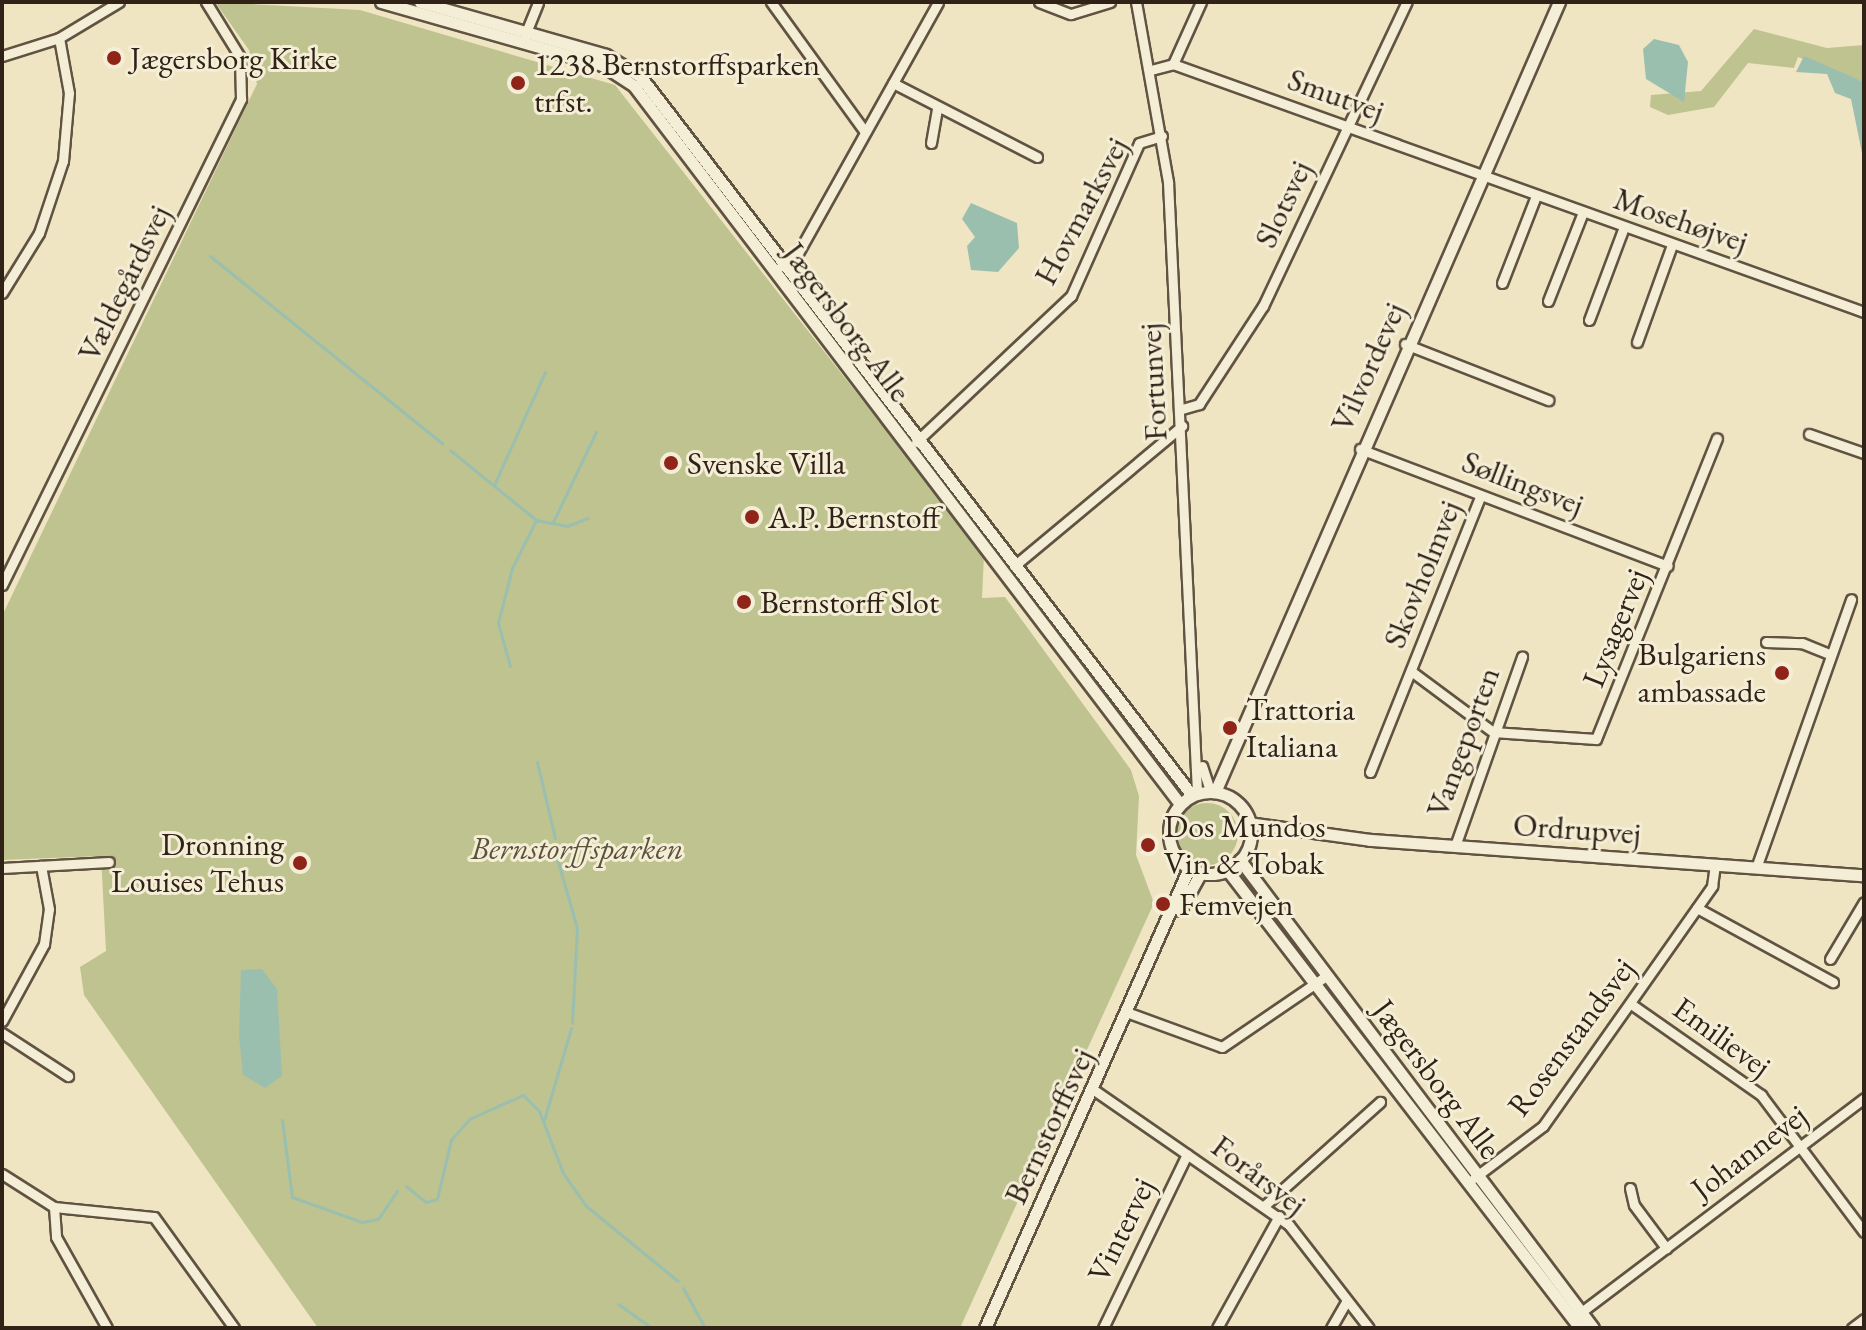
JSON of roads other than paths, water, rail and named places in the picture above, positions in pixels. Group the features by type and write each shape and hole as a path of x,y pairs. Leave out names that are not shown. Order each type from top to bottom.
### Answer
{"street":[{"path":"2,56 59,38 119,2"},
{"name":"Vældegårdsvej","path":"2,582 241,99 240,57 206,2"},
{"name":"Jægersborg Alle","path":"381,2 606,55 640,76 1180,804"},
{"name":"Jægersborg Alle","path":"420,2 524,37"},
{"path":"524,37 538,2"},
{"path":"771,2 865,132"},
{"path":"780,267 798,253 938,2"},
{"path":"1039,2 1071,14 1110,2"},
{"name":"Fortunvej","path":"1136,2 1162,136 1182,409 1200,763 1194,793"},
{"path":"1151,70 1173,64 1201,2"},
{"name":"Slotsvej","path":"1182,409 1199,404 1263,306 1407,2"},
{"name":"Vilvordevej","path":"1217,793 1405,344 1559,2"},
{"path":"2,293 39,233 63,161 69,93 59,38"},
{"name":"Smutvej","path":"1173,64 1481,176"},
{"path":"893,83 1037,157"},
{"path":"931,143 937,108"},
{"name":"Hovmarksvej","path":"914,444 1071,296 1139,143 1162,136"},
{"name":"Mosehøjvej","path":"1481,176 1864,312"},
{"path":"1502,283 1536,196"},
{"path":"1548,301 1583,212"},
{"path":"1589,320 1624,227"},
{"path":"1637,342 1672,245"},
{"path":"1405,344 1548,400"},
{"path":"1014,566 1182,426"},
{"path":"1809,434 1864,453"},
{"name":"Lysagervej","path":"1493,732 1596,739 1717,438"},
{"name":"Jægersborg Alle","path":"914,444 1194,793"},
{"name":"Søllingsvej","path":"1360,449 1668,566"},
{"name":"Skovholmvej","path":"1370,772 1481,495"},
{"path":"1756,868 1851,599"},
{"path":"1766,642 1802,643 1831,655"},
{"name":"Vangeporten","path":"1455,846 1522,657"},
{"name":"Skovholmvej","path":"1411,671 1493,732"},
{"name":"Fortunvej","path":"1200,763 1217,793"},
{"path":"1194,793 1217,793 1248,823 1249,840 1240,860 1228,871 1200,874 1189,868 1171,837 1180,804 1194,793"},
{"name":"Ordrupvej","path":"1248,823 1287,833 1864,875"},
{"name":"Ordrupvej","path":"1249,840 1287,833"},
{"name":"Jægersborg Alle","path":"1240,860 1322,979 1578,1319 1593,1328"},
{"path":"2,868 109,862"},
{"name":"Rosenstandsvej","path":"1473,1179 1543,1126 1697,908 1715,865"},
{"path":"2,1021 44,944 49,909 41,866"},
{"name":"Bernstorffsvej","path":"985,1328 1160,945 1189,868"},
{"name":"Jægersborg Alle","path":"1228,871 1322,979"},
{"name":"Bernstorffsvej","path":"1160,945 1200,874"},
{"path":"1830,959 1864,902"},
{"path":"1697,908 1833,982"},
{"path":"1129,1013 1222,1047 1322,979"},
{"name":"Emilievej","path":"1631,1004 1761,1095 1864,1232"},
{"path":"2,1033 68,1076"},
{"name":"Forårsvej","path":"1094,1090 1279,1216 1369,1328"},
{"name":"Johannevej","path":"1578,1319 1864,1098"},
{"path":"1264,1206 1363,1110 1380,1102"},
{"name":"Vintervej","path":"1103,1328 1187,1154"},
{"path":"2,1174 54,1207 154,1217 234,1328"},
{"path":"1630,1188 1634,1205 1666,1248"},
{"path":"54,1207 56,1237 107,1328"},
{"path":"1217,1328 1279,1216"},
{"path":"1331,1328 1347,1300"},
{"path":"1852,1328 1864,1319"}],"waterway":[{"path":"210,256 443,444"},
{"path":"494,485 545,372"},
{"path":"553,522 596,432"},
{"path":"450,450 536,520 567,526 588,518"},
{"path":"510,666 498,623 512,568 536,520"},
{"path":"537,762 555,838"},
{"path":"554,848 577,928 572,1023"},
{"path":"544,1120 571,1028"},
{"path":"406,1186 426,1202 437,1199 451,1140 469,1119 523,1095 539,1111 563,1173 585,1205 678,1281"},
{"path":"282,1120 292,1197 362,1222 378,1219 397,1191"},
{"path":"683,1288 705,1328"},
{"path":"618,1304 652,1328"}],"place":[{"name":"Jægersborg Kirke","path":"114,58"},
{"name":"1238 Bernstorffsparken trfst.","path":"518,83"},
{"name":"Svenske Villa","path":"671,463"},
{"name":"A.P. Bernstoff","path":"752,517"},
{"name":"Bernstorff Slot","path":"744,602"},
{"name":"Bulgariens ambassade","path":"1782,673"},
{"name":"Trattoria Italiana","path":"1230,728"},
{"name":"Dos Mundos Vin & Tobak","path":"1148,845"},
{"name":"Dronning Louises Tehus","path":"300,863"},
{"name":"Femvejen","path":"1163,904"}],"park label":[{"name":"Bernstorffsparken","path":"577,848"}]}
